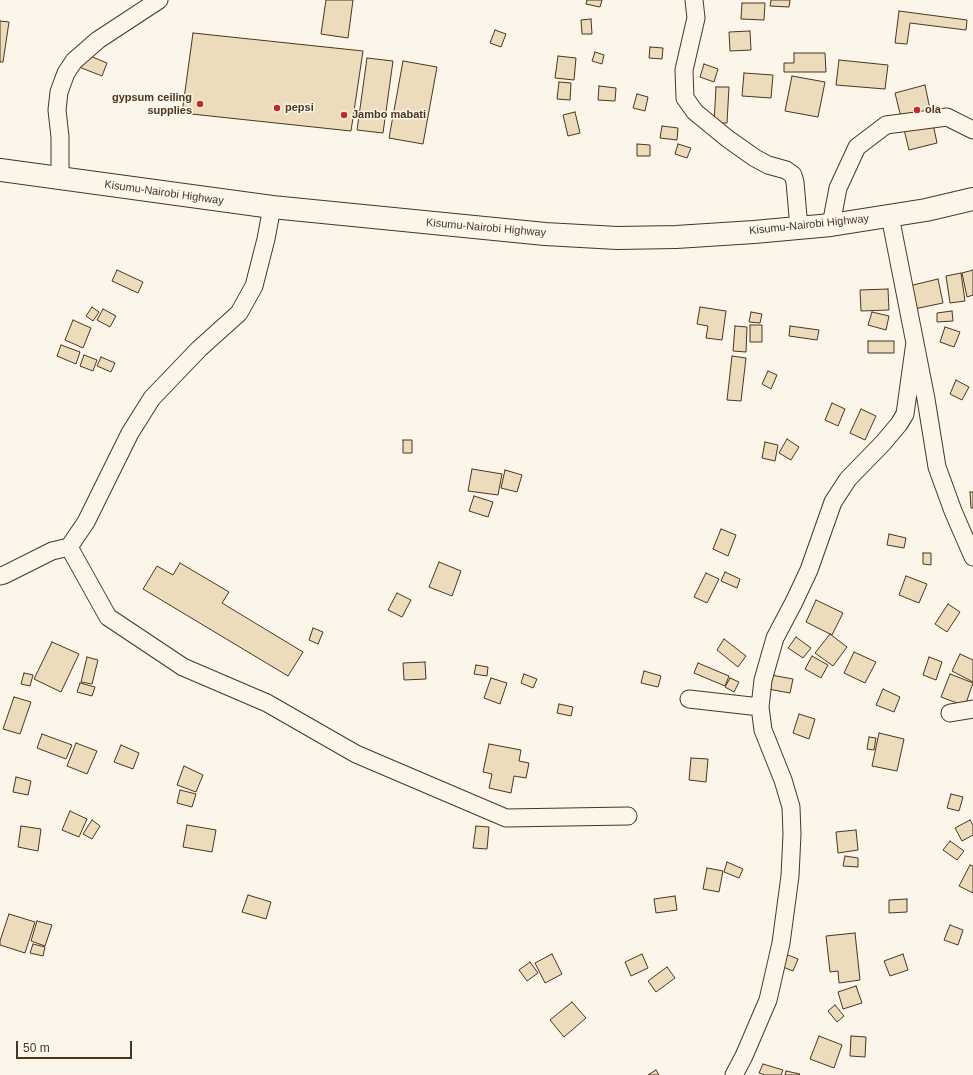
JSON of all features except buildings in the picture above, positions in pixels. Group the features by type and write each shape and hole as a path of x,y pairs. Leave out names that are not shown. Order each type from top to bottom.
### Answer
{"highway":[{"name":"Kisumu-Nairobi Highway","path":"0,170 272,207 545,234 617,238 699,235 831,225 926,210 973,199"}],"street":[{"path":"60,179 60,137 57,110 60,92 66,73 74,61 98,40 159,0"},
{"path":"694,0 696,18 684,70 685,98 695,112 728,139 755,158 786,170 793,175 799,228"},
{"path":"831,225 838,188 857,147 886,125 948,117 973,130"},
{"path":"0,576 4,576 52,551 69,547 86,522 130,433 152,398 198,349 239,313 254,286 266,239 272,207"},
{"path":"890,216 937,467 952,511 973,557"},
{"path":"734,1075 744,1056 768,1000 781,943 790,876 792,834 791,807 783,780 763,730 760,707 763,680 775,638 809,570 834,502 848,479 883,443 899,424 905,414 914,342"},
{"path":"69,547 108,617 183,667 267,703 356,754 506,818 628,816"},
{"path":"689,699 760,707"},
{"path":"950,713 973,709"}],"place":[{"name":"gypsum ceiling supplies","path":"200,104"},
{"name":"pepsi","path":"277,108"},
{"name":"ola","path":"917,110"},
{"name":"Jambo mabati","path":"344,115"}]}
